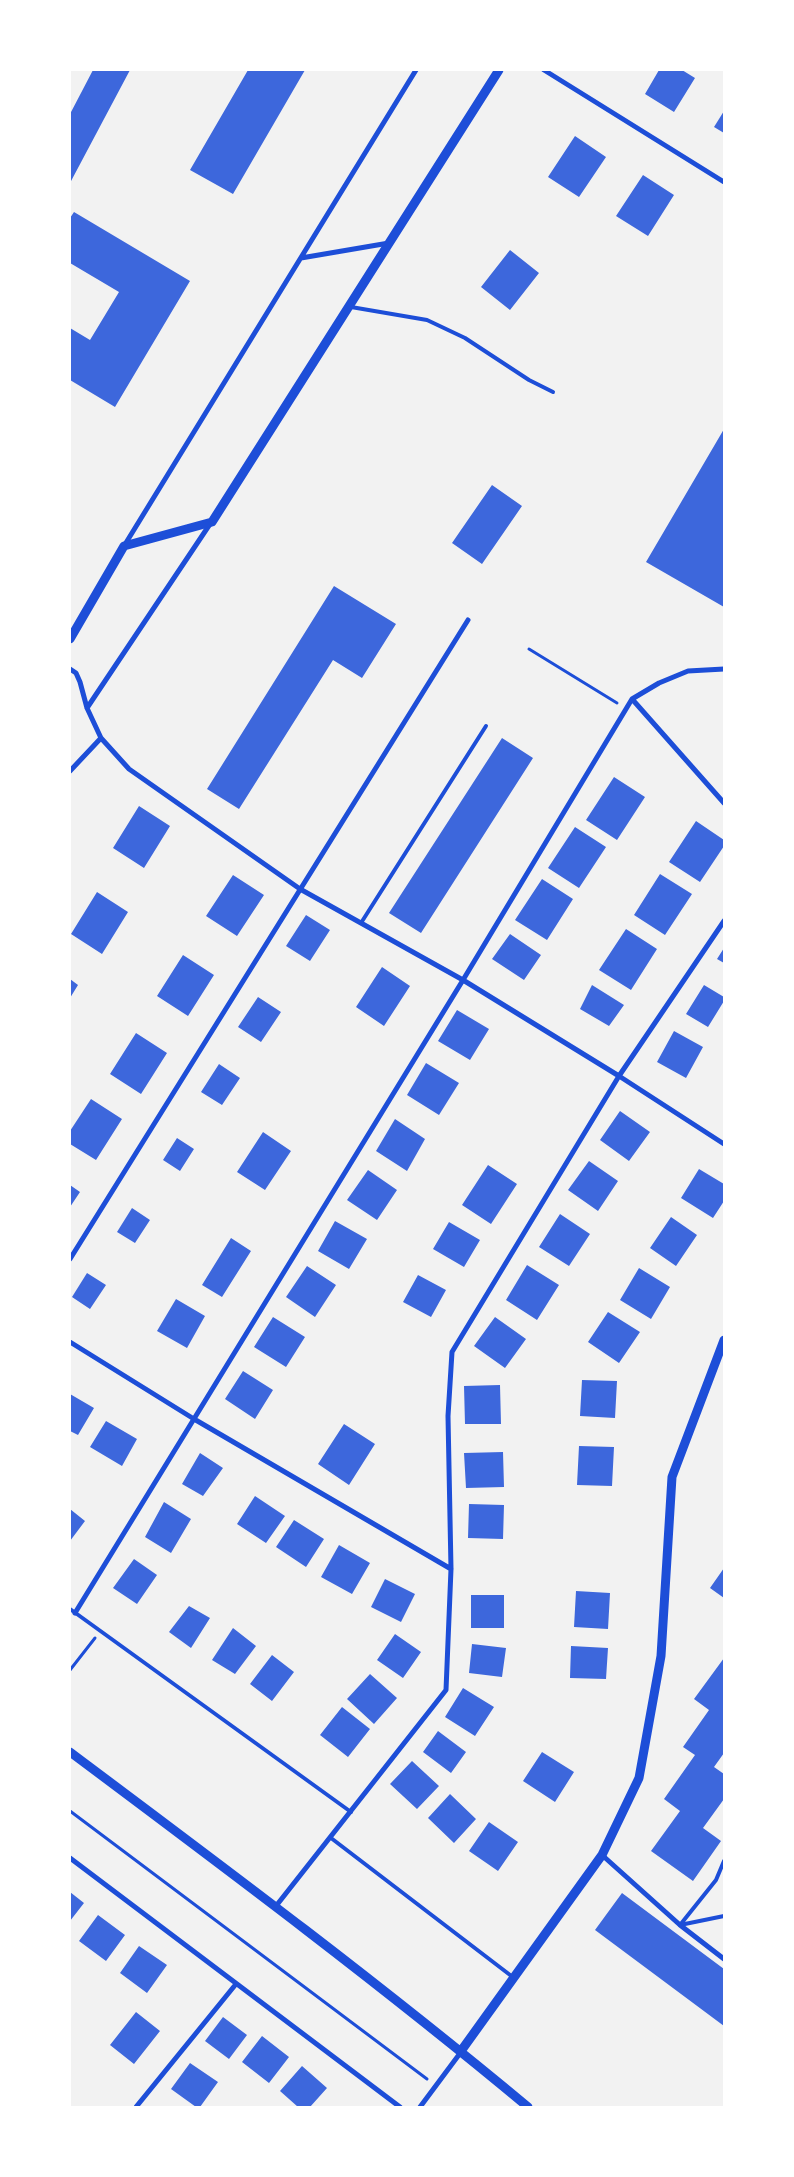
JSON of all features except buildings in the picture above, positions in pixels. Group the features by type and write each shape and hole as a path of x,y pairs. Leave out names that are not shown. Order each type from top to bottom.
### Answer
{"street":[{"path":"70,639 124,546 416,70"},
{"path":"87,708 212,522 499,70"},
{"path":"544,70 724,182"},
{"path":"301,258 389,243"},
{"path":"124,546 212,522"},
{"path":"70,1259 468,620"},
{"path":"70,669 76,673 87,708 101,738 129,769 300,889 463,980 619,1076 724,1144"},
{"path":"75,1613 463,980 632,699 659,683 688,671 724,669"},
{"path":"632,699 724,804"},
{"path":"70,771 101,738"},
{"path":"276,1906 446,1690 452,1569 448,1416 452,1352 619,1076 724,921"},
{"path":"420,2107 602,1855 639,1778 661,1656 672,1477 724,1340"},
{"path":"70,1342 194,1419 452,1569"},
{"path":"70,1752 276,1906 461,2051 528,2107"},
{"path":"602,1855 680,1925 724,1959"},
{"path":"70,1858 400,2107"},
{"path":"136,2107 236,1984"}],"lane":[{"path":"348,307 427,320 465,338 530,380 553,392"},
{"path":"361,923 486,726"},
{"path":"70,1609 351,1812"},
{"path":"331,1838 514,1979"},
{"path":"680,1925 716,1880 724,1860"},
{"path":"680,1925 724,1916"}],"path":[{"path":"529,649 607,696 626,710"},
{"path":"70,1670 100,1631"},
{"path":"70,1810 436,2086"}]}
